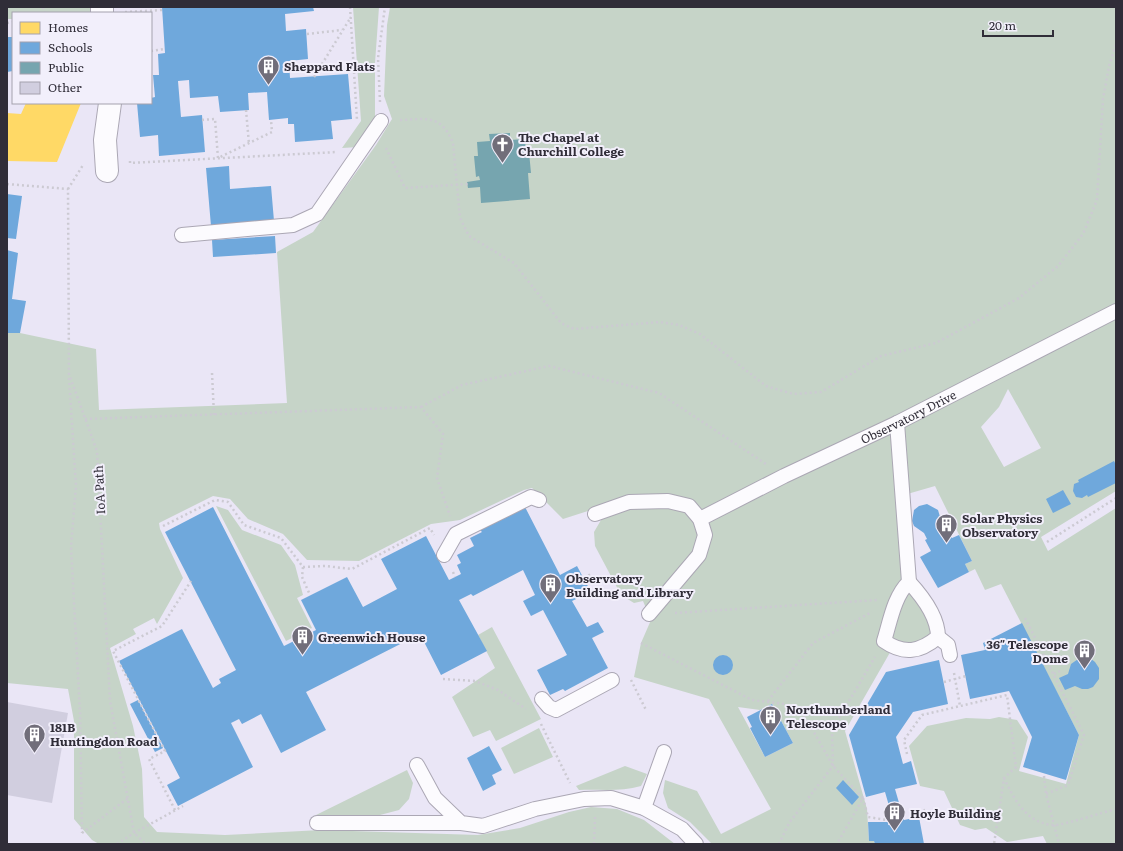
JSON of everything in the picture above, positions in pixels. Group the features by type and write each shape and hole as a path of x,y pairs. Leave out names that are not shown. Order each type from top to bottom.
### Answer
{"street":[{"path":"107,171 105,140 110,104"}],"lane":[{"path":"182,235 293,225 317,214 362,151 381,120"},
{"name":"Observatory Drive","path":"700,519 784,476 897,423 1116,311"},
{"path":"897,423 909,582 923,597 938,630 938,637"},
{"path":"444,555 456,534 532,496 539,500"},
{"path":"595,514 628,502 668,501 689,506 700,519 705,535 699,555 649,614"},
{"path":"909,582 902,588 884,641 895,649 910,650 926,646 938,637"},
{"path":"938,637 948,645 950,655"},
{"path":"546,703 556,710 612,680"},
{"path":"644,808 664,752"},
{"path":"417,765 434,798 461,823"},
{"path":"317,823 461,823 483,826 535,809 584,799 610,798 644,808 682,829 696,844"}],"path":[{"path":"350,7 358,121 353,127"},
{"path":"385,7 378,58 381,120 428,119 439,122 449,132 453,143 460,218 469,236 514,262 561,322 574,329 660,322 679,325 700,334 766,386 793,394 821,392 881,356 936,343 1019,298 1058,266 1083,234 1097,200 1103,99 1109,66 1116,44"},
{"path":"107,11 162,10"},
{"path":"314,77 351,16"},
{"path":"306,34 342,30"},
{"path":"152,51 165,49"},
{"path":"246,110 248,144"},
{"path":"202,120 215,119 218,158"},
{"path":"218,158 272,132 271,120"},
{"path":"334,152 338,146"},
{"path":"129,156 130,163 362,151 387,148 405,188 468,184"},
{"name":"IoA Path","path":"7,184 68,188 68,374 97,451 110,701 134,833"},
{"path":"85,419 421,407 462,385 549,366 659,393 784,476"},
{"path":"68,374 76,486 71,547 80,712 82,833 128,798"},
{"path":"212,374 214,414"},
{"path":"421,407 443,434 437,478 456,534"},
{"path":"1047,542 1116,498"},
{"path":"163,526 215,500 228,502 244,525 281,538 302,567 302,577 310,596"},
{"path":"302,567 325,566 352,569 430,528 455,577"},
{"path":"584,578 592,574"},
{"path":"175,810 149,759 165,751 113,651 162,626 191,581"},
{"path":"649,614 898,598"},
{"path":"768,701 813,643 898,598"},
{"path":"1025,618 1084,735 1068,785 1046,794"},
{"path":"779,844 789,823 833,766 832,730 884,641"},
{"path":"641,643 752,700 785,704 806,718 833,766 863,798 868,817 888,820"},
{"path":"950,655 960,706"},
{"path":"1054,674 1060,671"},
{"path":"944,682 966,676"},
{"path":"443,679 475,682 498,690 536,714 575,792 584,799"},
{"path":"630,679 646,710"},
{"path":"907,754 904,740 922,715 1007,695 1016,767 1004,778 994,844"},
{"path":"536,714 546,703"},
{"path":"1044,776 1046,794 1053,826 1059,844"},
{"path":"1004,778 1014,799 1031,818 1053,826 1116,809"},
{"path":"837,844 863,798"},
{"path":"117,844 183,806"},
{"path":"914,813 925,810"},
{"path":"134,833 145,843 154,844"}],"green space":[{"path":"7,7 93,7 94,12 12,12 12,19 7,19"},
{"path":"353,7 379,7 375,63 375,120 359,147 342,148 361,121"},
{"path":"390,7 1116,7 1116,491 1041,537 1048,551 1116,508 1116,844 1047,844 1043,836 1007,842 986,828 975,830 960,825 944,791 920,786 909,746 927,726 966,718 990,719 999,717 1017,720 1028,737 1019,771 1066,784 1079,735 1001,584 985,590 975,569 969,572 965,564 972,561 935,486 897,497 901,547 901,582 889,613 892,649 845,731 867,809 869,841 874,841 875,844 712,844 690,822 668,808 663,793 665,780 697,791 721,834 771,809 709,699 634,677 641,643 651,620 643,601 634,603 621,595 595,546 594,532 601,520 591,510 563,519 532,488 524,490 460,520 431,524 359,561 307,560 283,534 248,519 230,499 213,496 159,523 160,529 183,578 157,624 154,618 133,629 136,634 110,648 133,726 142,769 144,817 157,832 225,835 321,830 478,835 520,828 569,812 591,807 617,809 644,820 675,844 99,844 92,840 74,819 74,721 68,689 7,683 7,333 20,333 96,349 99,410 287,403 277,252 313,232 376,145 392,119 384,96 387,25","holes":["1008,389 1041,448 1004,467 981,427 999,407","772,704 793,743 765,757 738,707 760,710"]},
{"path":"216,506 228,510 242,530 281,545 295,565 303,595 297,598 312,628 286,641"},
{"path":"911,593 920,602 931,631 929,636 922,642 899,645 890,635 904,594"},
{"path":"492,627 541,719 496,741 490,730 473,737 452,697 495,668 478,635"},
{"path":"539,728 553,757 514,774 501,748"},
{"path":"625,766 647,774 641,786 618,790 579,790 576,786"},
{"path":"407,770 413,783 409,799 399,810 380,815 314,816"}],"building: Homes":[{"path":"26,104 81,104 57,162 7,161 7,113 21,114"}],"building: Schools":[{"name":"Sheppard Flats","path":"162,7 313,7 314,11 285,14 286,31 306,29 308,59 289,61 290,78 348,74 352,119 331,121 333,139 295,142 294,124 288,124 288,118 269,120 267,92 248,93 249,110 220,112 218,96 190,98 189,80 178,81 181,117 202,115 205,152 159,156 158,135 140,137 137,104 152,104 152,98 155,97 153,75 159,75 158,54 165,53"},
{"path":"7,37 12,37 12,71 7,72"},
{"path":"229,166 230,189 271,186 274,221 211,226 206,168"},
{"path":"7,194 22,196 16,239 7,238"},
{"path":"275,236 276,253 213,257 212,240"},
{"path":"7,250 18,253 12,299 26,301 20,333 7,333"},
{"path":"1114,461 1116,465 1116,483 1088,497 1087,495 1082,498 1076,497 1073,491 1074,484 1079,482 1078,480"},
{"path":"1063,490 1071,504 1053,513 1046,499"},
{"name":"Solar Physics Observatory","path":"927,504 938,510 941,520 952,538 959,535 972,561 965,564 969,572 938,588 920,557 931,551 925,540 927,539 924,533 914,526 912,521 914,510 919,506"},
{"name":"Greenwich House","path":"213,507 284,646 316,630 301,600 347,577 363,607 397,589 381,559 426,536 449,580 461,574 457,565 461,563 457,555 474,546 470,538 482,532 480,530 525,507 560,575 577,566 591,592 572,601 587,627 598,622 604,632 592,638 608,668 565,691 563,689 550,695 537,670 567,655 543,610 531,616 523,601 535,595 523,570 473,596 471,594 459,600 487,651 441,675 420,634 306,692 326,730 281,753 261,714 242,724 239,719 231,723 253,767 178,806 167,785 180,778 119,661 182,629 213,688 221,683 219,679 236,670 165,532"},
{"path":"1022,623 1079,735 1066,780 1023,767 1032,737 1009,691 970,699 961,655 985,650 983,643"},
{"path":"723,655 730,658 733,665 730,672 723,675 716,672 713,665 716,658"},
{"name":"36″ Telescope Dome","path":"1081,657 1090,658 1095,662 1099,668 1099,679 1093,687 1088,689 1082,689 1075,686 1065,690 1059,678 1068,674 1071,664"},
{"path":"939,660 948,704 913,712 896,737 903,764 911,761 917,784 895,789 904,820 919,817 924,844 875,844 874,841 869,841 868,822 888,822 888,825 894,823 885,792 866,797 849,735 886,672"},
{"path":"138,700 163,748 155,752 130,704"},
{"name":"Northumberland Telescope","path":"772,704 793,743 765,757 750,728 752,727 747,717"},
{"path":"489,746 502,770 492,775 496,784 483,791 467,758"},
{"path":"843,780 859,797 852,805 836,788"}],"building: Public":[{"name":"The Chapel at Churchill College","path":"510,133 510,140 525,139 526,152 529,152 531,173 528,173 530,199 481,203 480,187 468,188 467,182 480,180 479,176 476,177 474,156 478,156 477,142 490,141 489,134"}],"building: Other":[{"name":"181B Huntingdon Road","path":"7,702 68,713 52,803 7,795"}],"place":[{"name":"Sheppard Flats","path":"269,86"},
{"name":"The Chapel at Churchill College","path":"502,164"},
{"name":"Solar Physics Observatory","path":"946,544"},
{"name":"Observatory Building and Library","path":"550,604"},
{"name":"Greenwich House","path":"302,656"},
{"name":"36″ Telescope Dome","path":"1084,670"},
{"name":"Northumberland Telescope","path":"771,736"},
{"name":"181B Huntingdon Road","path":"34,754"},
{"name":"Hoyle Building","path":"895,832"}]}
